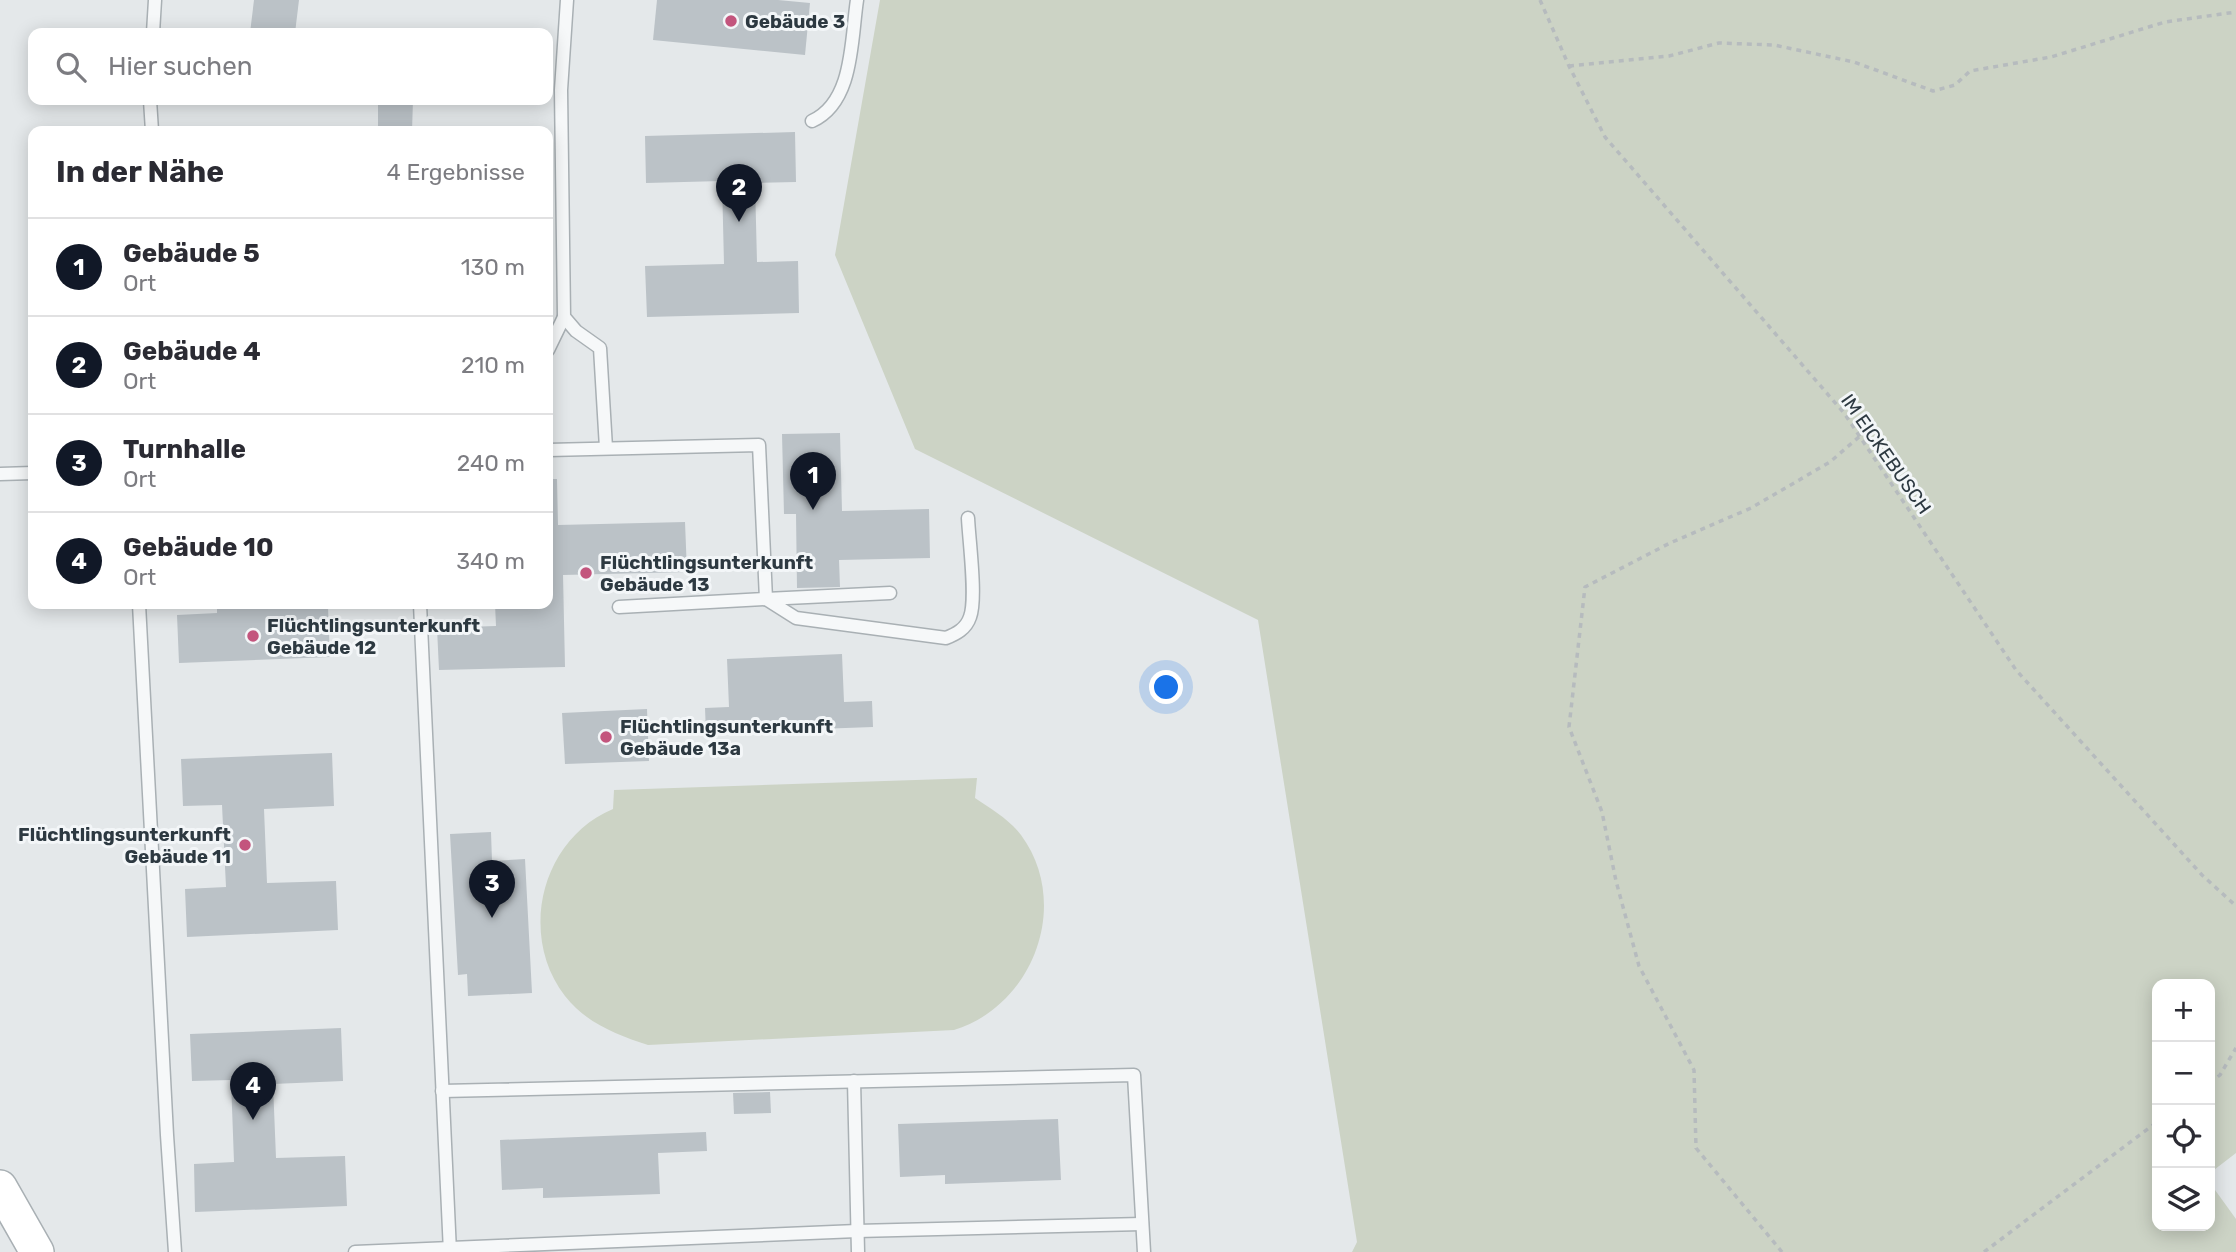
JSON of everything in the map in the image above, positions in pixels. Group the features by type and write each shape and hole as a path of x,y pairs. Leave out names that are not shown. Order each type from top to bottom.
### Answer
{"street":[{"path":"0,1187 37,1252"}],"lane":[{"path":"153,28 155,0"},
{"path":"553,340 564,317 561,90 567,0"},
{"path":"813,121 826,115 846,79 856,0"},
{"path":"150,105 152,126"},
{"path":"564,317 576,331 600,348 606,449"},
{"path":"553,450 758,444 766,599"},
{"path":"0,474 28,473"},
{"path":"766,599 796,618 946,638 959,632 970,619 972,603 968,518"},
{"path":"619,607 890,593"},
{"path":"139,609 175,1252"},
{"path":"420,609 450,1250"},
{"path":"442,1091 1134,1075 1144,1252"},
{"path":"854,1081 858,1252"},
{"path":"355,1252 857,1231 1142,1224"}],"path":[{"name":"IM EICKEBUSCH","path":"1540,0 1605,137 1844,413 2016,670 2202,875 2236,906"},
{"path":"1569,66 1669,56 1719,43 1774,45 1854,62 1933,91 1955,85 1970,71 2051,57 2165,22 2236,12"},
{"path":"1782,1252 1696,1148 1694,1070 1640,966 1616,881 1602,812 1569,727 1585,587 1670,542 1751,508 1830,462 1860,436"},
{"path":"2215,1079 2236,1048"},
{"path":"1984,1252 2152,1126"}],"shaded area":[{"path":"880,0 2236,0 2236,1153 2215,1169 2215,979 2152,979 2152,1231 2215,1231 2215,1190 2236,1219 2236,1252 1352,1252 1357,1242 1258,620 915,449 835,255"},
{"path":"977,778 975,798 1005,819 1021,835 1036,862 1043,891 1043,921 1036,949 1023,976 1005,999 982,1018 954,1030 648,1045 614,1032 582,1014 565,996 551,972 543,945 541,918 544,891 554,865 569,842 588,823 613,809 614,790"}],"building":[{"path":"254,0 299,0 296,28 251,28"},
{"name":"Gebäude 3","path":"657,0 778,0 810,3 805,55 653,40"},
{"path":"378,105 413,105 412,126 378,126"},
{"path":"795,132 796,182 755,183 757,262 798,261 799,313 647,317 645,266 724,264 722,181 646,183 645,136"},
{"path":"840,433 842,511 929,509 930,558 839,560 840,587 797,588 796,514 784,514 782,434"},
{"name":"Flüchtlingsunterkunft Gebäude 13","path":"553,479 557,479 558,525 685,522 687,572 563,575 565,667 439,670 437,628 496,626 495,609 553,609"},
{"name":"Flüchtlingsunterkunft Gebäude 12","path":"217,609 328,609 330,657 179,663 177,615 217,613"},
{"path":"842,654 844,702 872,701 873,727 706,733 705,708 729,707 727,659"},
{"name":"Flüchtlingsunterkunft Gebäude 13a","path":"647,709 649,761 565,764 562,713"},
{"name":"Flüchtlingsunterkunft Gebäude 11","path":"332,753 334,806 264,809 267,883 336,881 338,930 187,937 185,889 226,887 222,805 183,806 181,759"},
{"path":"491,832 492,861 525,859 532,993 468,996 467,974 458,975 450,834"},
{"path":"341,1028 343,1081 273,1084 276,1158 345,1156 347,1206 195,1212 194,1164 234,1162 231,1080 192,1081 190,1034"},
{"path":"770,1092 771,1113 734,1114 733,1093"},
{"path":"1058,1119 1061,1180 945,1184 945,1175 900,1177 898,1124"},
{"path":"706,1132 707,1151 658,1153 660,1194 543,1198 543,1188 502,1190 500,1140"}],"place":[{"name":"Gebäude 3","path":"731,21"},
{"name":"Gebäude 4","path":"739,222"},
{"name":"Gebäude 5","path":"813,510"},
{"name":"Flüchtlingsunterkunft Gebäude 13","path":"586,573"},
{"name":"Flüchtlingsunterkunft Gebäude 12","path":"253,636"},
{"name":"Flüchtlingsunterkunft Gebäude 13a","path":"606,737"},
{"name":"Flüchtlingsunterkunft Gebäude 11","path":"245,845"},
{"name":"Turnhalle","path":"492,918"},
{"name":"Gebäude 10","path":"253,1120"}]}
